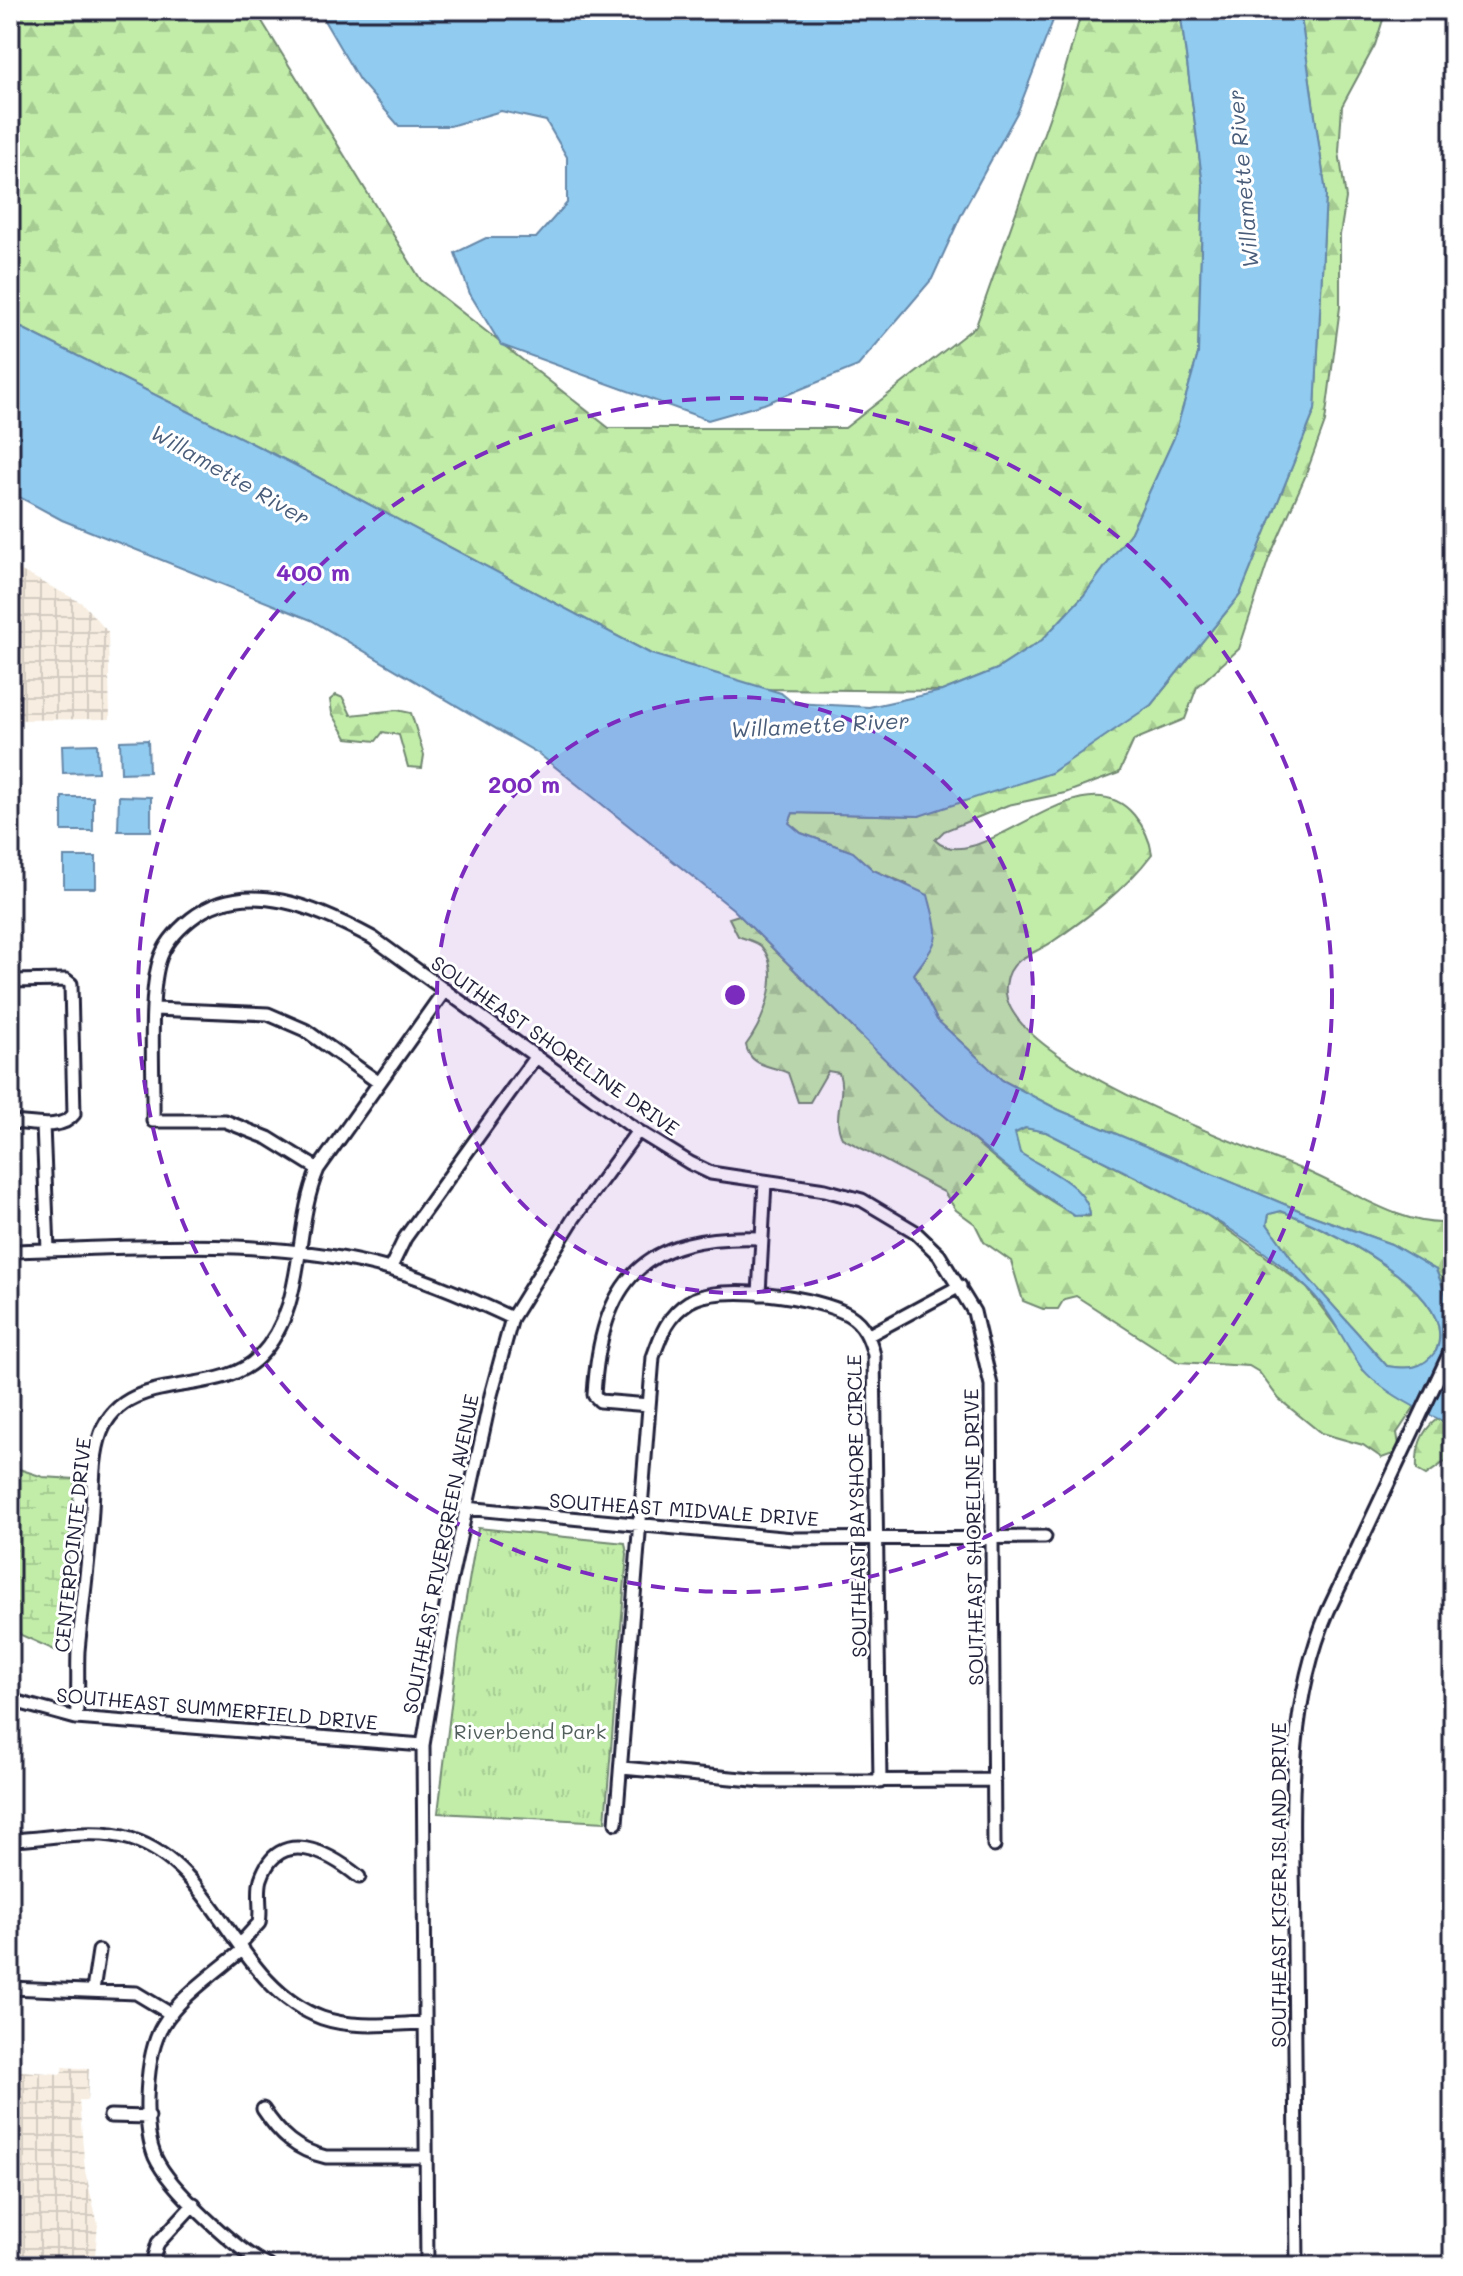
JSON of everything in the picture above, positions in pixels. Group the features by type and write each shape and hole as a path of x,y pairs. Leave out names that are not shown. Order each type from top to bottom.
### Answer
{"street":[{"name":"SOUTHEAST SHORELINE DRIVE","path":"318,1169 268,1138 225,1121 153,1121 159,962 169,939 204,909 248,897 301,906 338,919 373,938 638,1131 711,1173 825,1190 862,1200 914,1231 939,1255 974,1312 984,1342 991,1385 994,1846"},
{"path":"10,981 66,980 71,984 71,1119 43,1125 10,1122"},
{"name":"CENTERPOINTE DRIVE","path":"76,1718 78,1653 94,1472 101,1433 120,1410 145,1393 218,1381 259,1358 287,1314 305,1203 318,1169 445,990"},
{"path":"155,1009 268,1014 305,1030 378,1082"},
{"path":"390,1269 405,1238 536,1056"},
{"path":"43,1125 48,1250"},
{"name":"SOUTHEAST RIVERGREEN AVENUE","path":"427,2266 423,1745 465,1508 512,1318 574,1218 638,1131"},
{"path":"759,1294 765,1182"},
{"path":"649,1405 600,1401 594,1395 600,1337 606,1314 625,1283 647,1262 692,1242 762,1238"},
{"path":"10,1251 207,1248 299,1252 390,1269 426,1280 512,1318"},
{"path":"869,1335 960,1286"},
{"name":"SOUTHEAST BAYSHORE CIRCLE","path":"616,1823 653,1357 662,1329 673,1315 690,1300 708,1294 759,1294 825,1303 852,1316 869,1335 874,1355 880,1782"},
{"name":"SOUTHEAST KIGER ISLAND DRIVE","path":"1297,2266 1293,1782 1299,1701 1319,1631 1453,1346"},
{"name":"SOUTHEAST MIDVALE DRIVE","path":"465,1508 737,1536 876,1539 1045,1537"},
{"name":"SOUTHEAST SUMMERFIELD DRIVE","path":"10,1700 76,1718 423,1745"},
{"path":"622,1768 764,1781 994,1780"},
{"path":"10,1840 99,1834 147,1845 182,1869 280,1993 324,2018 352,2024 425,2023"},
{"path":"269,2266 238,2247 194,2204 156,2158 149,2117 151,2054 171,2014 241,1947 259,1923 261,1880 282,1854 301,1847 323,1851 359,1877"},
{"path":"93,1990 99,1951"},
{"path":"10,1988 136,1993 171,2014"},
{"path":"263,2109 288,2141 311,2154 326,2157 426,2157"},
{"path":"110,2116 149,2117"},
{"path":"154,2256 158,2243 194,2204"}],"shaded area":[{"path":"10,565 82,603 108,632 110,719 10,720"},
{"path":"63,2067 89,2069 87,2101 79,2100 85,2171 98,2224 94,2266 10,2266 10,2070 61,2074"}],"green space":[{"path":"10,10 255,10 421,280 609,428 845,428 976,326 1060,87 1082,10 1180,10 1203,185 1198,354 1174,438 1131,532 1084,595 1042,640 997,669 942,691 764,689 651,654 293,464 10,322"},
{"path":"1300,10 1386,10 1375,45 1342,106 1339,152 1346,198 1340,235 1340,307 1325,422 1305,477 1269,558 1239,649 1197,687 1185,719 1134,740 1119,773 1065,793 1008,805 944,831 935,840 953,848 976,845 1059,805 1086,797 1112,799 1134,815 1146,833 1152,854 1118,891 1092,913 1015,965 1006,986 1014,1014 1041,1042 1082,1070 1131,1097 1306,1171 1397,1214 1435,1223 1453,1222 1453,1294 1449,1298 1436,1270 1391,1244 1308,1214 1059,1110 1002,1080 937,1020 914,974 921,965 907,884 873,870 853,852 801,833 789,823 793,813 919,816 1151,705 1240,595 1315,410 1326,194"},
{"path":"336,695 343,698 351,715 397,710 411,713 424,755 422,768 408,767 399,735 383,732 376,741 347,738 332,713 330,700"},
{"path":"739,915 858,1033 971,1138 1023,1181 1064,1209 1090,1216 1087,1205 1073,1187 1020,1153 1014,1143 1015,1133 1025,1128 1046,1132 1198,1209 1307,1288 1343,1336 1363,1370 1415,1406 1397,1433 1399,1445 1393,1454 1382,1458 1363,1445 1321,1433 1279,1399 1259,1372 1249,1366 1178,1362 1076,1296 1064,1299 1058,1309 1043,1309 1023,1301 1011,1261 984,1242 975,1224 956,1210 944,1192 842,1138 838,1122 839,1073 828,1071 810,1102 798,1102 788,1073 752,1058 746,1045 764,1010 771,969 761,946 738,936 729,918"},
{"path":"1281,1211 1354,1246 1409,1284 1429,1306 1439,1329 1436,1351 1426,1362 1414,1367 1387,1366 1294,1262 1267,1224 1269,1214"},
{"path":"1437,1419 1453,1425 1453,1456 1426,1475 1417,1470 1418,1448 1423,1435"},
{"path":"10,1466 43,1477 75,1479 59,1652 21,1635 10,1623"},
{"name":"Riverbend Park","path":"478,1528 625,1543 627,1554 605,1822 438,1813 459,1640"}],"water":[{"path":"318,10 1057,10 1018,111 962,213 932,279 858,366 764,404 708,420 501,345 470,294 455,253 486,238 536,238 567,203 567,157 546,121 501,111 450,126 399,126 359,80"},
{"name":"Willamette River","path":"1180,10 1300,10 1326,194 1315,410 1240,595 1151,705 1051,773 919,816 793,813 789,823 801,833 853,852 873,870 928,895 936,938 914,974 937,1020 1002,1080 1059,1110 1308,1214 1391,1244 1436,1270 1453,1312 1453,1425 1378,1384 1361,1367 1322,1305 1306,1287 1247,1240 1182,1201 1046,1132 1025,1128 1015,1133 1020,1153 1073,1187 1081,1195 1090,1215 1074,1216 1024,1181 930,1104 733,909 539,754 311,620 62,520 10,492 10,322 293,464 651,654 781,693 793,703 869,707 942,691 997,669 1042,640 1084,595 1131,532 1174,438 1198,354 1203,185","holes":["1281,1211 1354,1246 1409,1284 1429,1306 1439,1329 1436,1351 1431,1357 1414,1367 1387,1366 1294,1262 1267,1224 1269,1214"]},
{"path":"148,740 149,772 121,773 120,741"},
{"path":"97,744 98,772 63,773 62,745"},
{"path":"119,796 151,797 151,831 118,831"},
{"path":"62,797 93,797 93,831 62,831"},
{"path":"64,857 96,857 96,888 64,888"}]}
